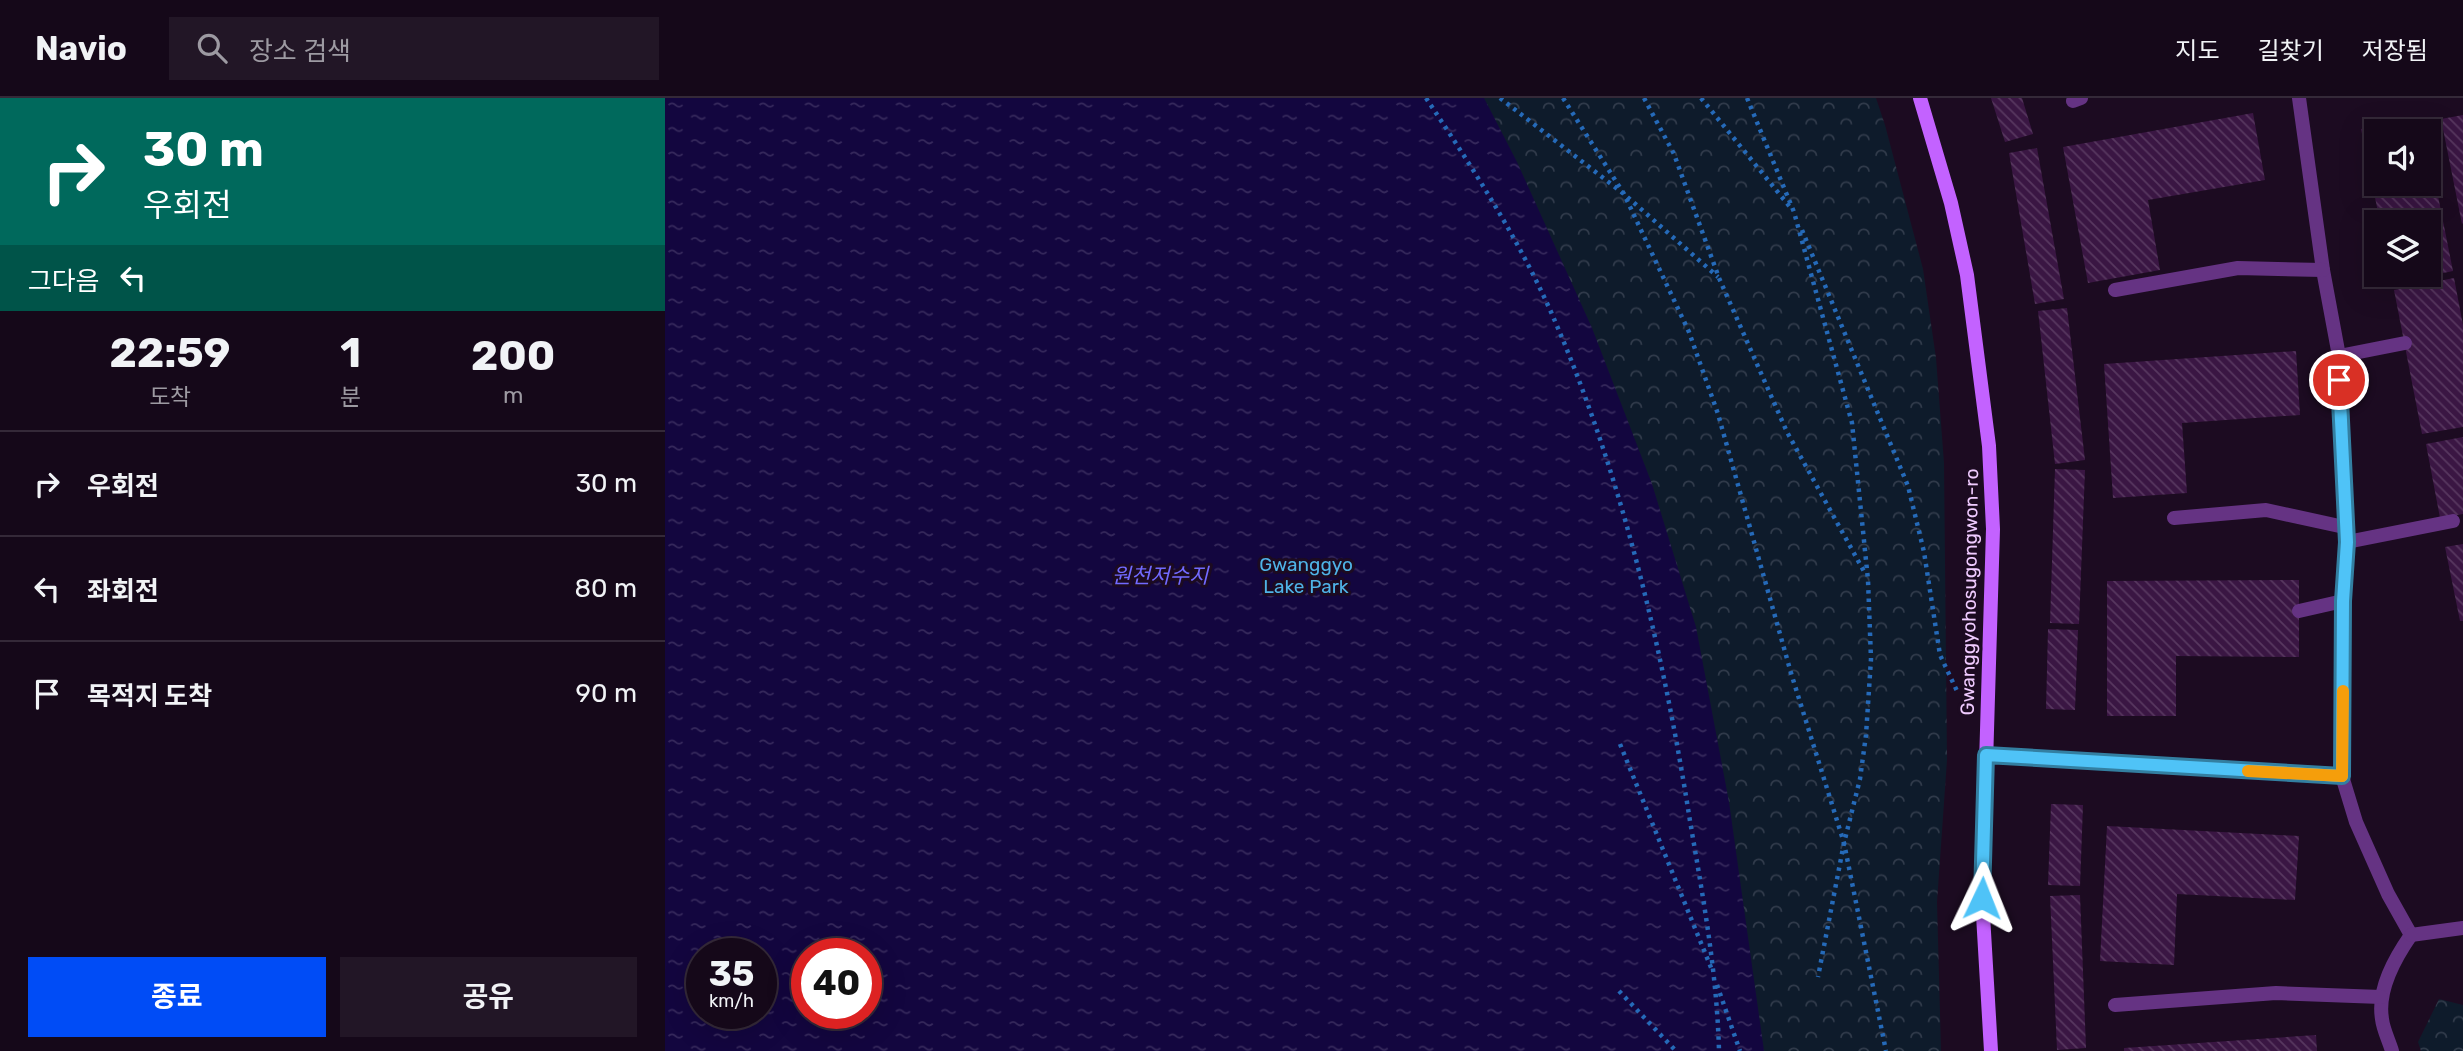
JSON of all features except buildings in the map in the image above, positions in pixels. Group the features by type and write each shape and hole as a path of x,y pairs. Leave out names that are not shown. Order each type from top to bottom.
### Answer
{"street":[{"name":"Gwanggyohosugongwon-ro","path":"1920,98 1947,190 1967,275 1989,446 1993,529 1982,898 1991,1051"}],"lane":[{"path":"2299,98 2323,270 2339,356 2346,535 2342,776 2356,822 2388,894 2411,935"},
{"path":"2115,290 2238,268 2323,270"},
{"path":"2339,356 2405,343"},
{"path":"2174,518 2266,510 2346,535 2453,521"},
{"path":"2299,611 2343,601"},
{"path":"1986,755 2342,776"},
{"path":"2392,1051 2382,1020 2381,997 2397,956 2411,935 2463,928"},
{"path":"2115,1005 2276,993 2381,997"}],"path":[{"path":"1426,98 1469,162 1530,270 1554,320 1585,400 1626,525 1677,737 1715,978 1719,1051"},
{"path":"1563,98 1624,194 1689,332 1718,414 1791,673 1844,843 1886,1051"},
{"path":"1644,98 1674,154 1719,278 1787,432 1868,580"},
{"path":"1701,98 1794,212 1852,423 1868,580 1871,659 1860,779 1844,843 1818,977"},
{"path":"1747,98 1908,485 1924,552 1941,655 1957,691"},
{"path":"1501,99 1624,194 1719,278"},
{"path":"1621,744 1715,978 1740,1051"},
{"path":"1619,991 1676,1051"}],"green space":[{"name":"원천저수지","path":"665,98 1876,98 1923,269 1936,358 1944,463 1947,760 1937,902 1941,1051 665,1051"},
{"path":"2439,999 2463,1005 2463,1051 2421,1051 2418,1042"}],"water":[{"name":"원천저수지","path":"665,98 1484,98 1517,162 1592,328 1652,484 1696,627 1729,802 1764,1051 665,1051"}],"slow traffic":[{"path":"2248,771 2342,776 2343,691"}],"route":[{"path":"1982,898 1986,755 2342,776 2343,601 2347,542 2344,527 2339,380"}],"park label":[{"name":"Gwanggyo Lake Park","path":"1306,575"}]}
